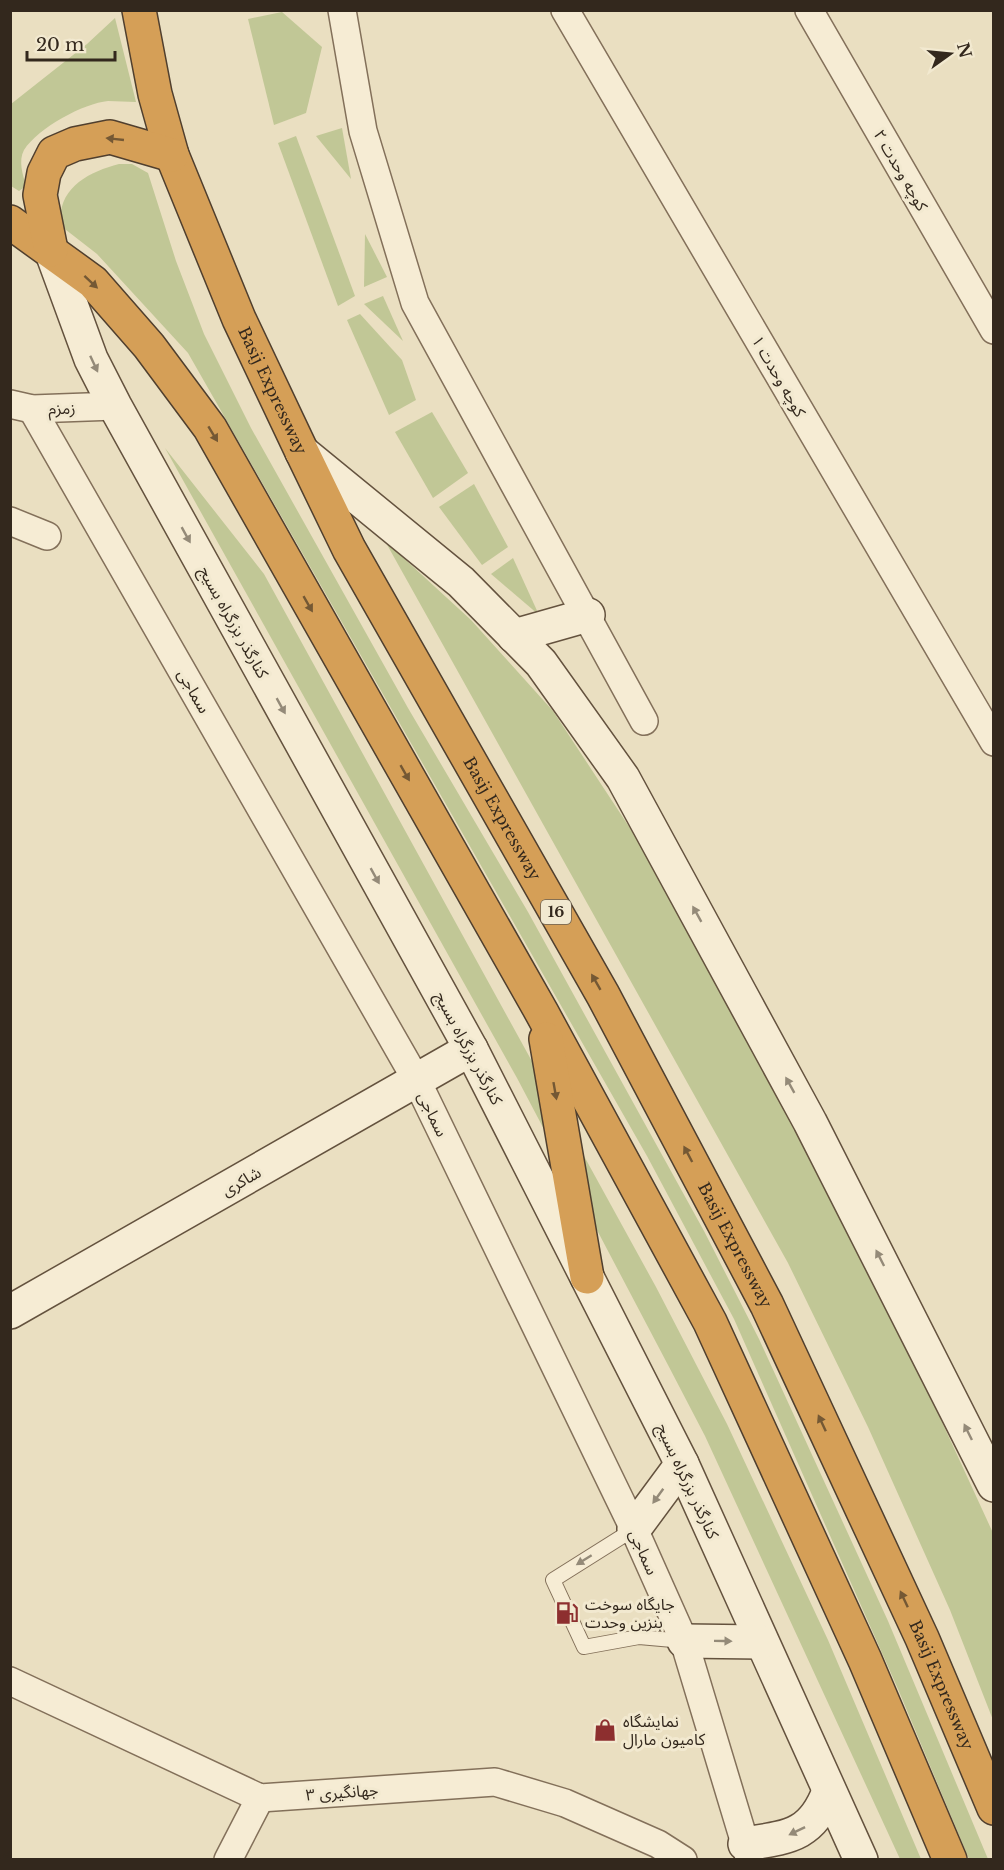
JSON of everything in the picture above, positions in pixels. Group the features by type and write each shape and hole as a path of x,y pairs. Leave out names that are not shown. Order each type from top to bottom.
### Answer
{"highway":[{"name":"Basij Expressway","path":"141,11 155,94 172,155 239,319 302,452 349,549 603,995 767,1305 922,1638 993,1808"},
{"path":"51,250 40,195 44,173 54,153 75,144 111,137 172,155"},
{"path":"10,222 93,282 149,346 210,428 542,1013 710,1323 866,1660 950,1860"},
{"path":"542,1013 587,1276"}],"street":[{"path":"342,10 363,131 415,303 588,615 644,721"},
{"name":"کوچه وحدت ۱","path":"565,10 993,742"},
{"name":"کوچه وحدت ۲","path":"809,10 993,330"},
{"name":"کنارگذر بزرگراه بسیج","path":"51,250 91,359 115,406 471,1049 682,1464 861,1860"},
{"name":"زمزم","path":"21,406 115,406"},
{"name":"سماجی","path":"21,406 417,1081 634,1529 684,1641 748,1852"},
{"path":"302,452 460,582 541,663 622,778 810,1122 993,1485"},
{"path":"10,521 47,536"},
{"path":"514,636 588,615"},
{"name":"شاکری","path":"10,1312 471,1049"},
{"path":"634,1529 682,1464"},
{"path":"684,1641 762,1642"},
{"name":"جهانگیری ۳","path":"10,1681 260,1798 495,1782 565,1803 658,1844 683,1860"},
{"path":"748,1852 803,1829 820,1813 829,1791"},
{"path":"228,1860 260,1798"}],"lane":[{"path":"634,1529 553,1580 584,1647 639,1637 684,1641"}],"green space":[{"path":"282,12 322,47 306,113 274,125 248,19"},
{"path":"115,18 136,102 98,103 87,106 50,125 31,142 22,154 26,186 19,191 11,186 11,104 87,44"},
{"path":"342,128 351,179 316,136"},
{"path":"296,136 355,296 338,306 278,143"},
{"path":"119,164 132,164 148,173 176,261 204,334 251,428 408,708 528,912 704,1231 759,1339 888,1621 988,1859 969,1859 898,1689 734,1319 647,1156 188,353 97,254 61,226 64,202 76,184 96,172"},
{"path":"365,234 387,277 364,287"},
{"path":"383,296 403,341 364,304"},
{"path":"360,314 402,360 416,400 389,415 347,320"},
{"path":"432,412 468,473 433,498 395,432"},
{"path":"165,448 264,574 656,1287 727,1424 828,1640 921,1859 900,1859 705,1436 517,1078"},
{"path":"474,484 508,547 482,565 439,507"},
{"path":"385,541 471,620 553,711 647,854 758,1050 919,1372 993,1533 993,1720 950,1610 868,1427 788,1263"},
{"path":"513,558 539,615 491,574"}],"place":[{"name":"جایگاه سوخت بنزین وحدت","path":"567,1613"},
{"name":"نمایشگاه کامیون مارال","path":"605,1730"}]}
